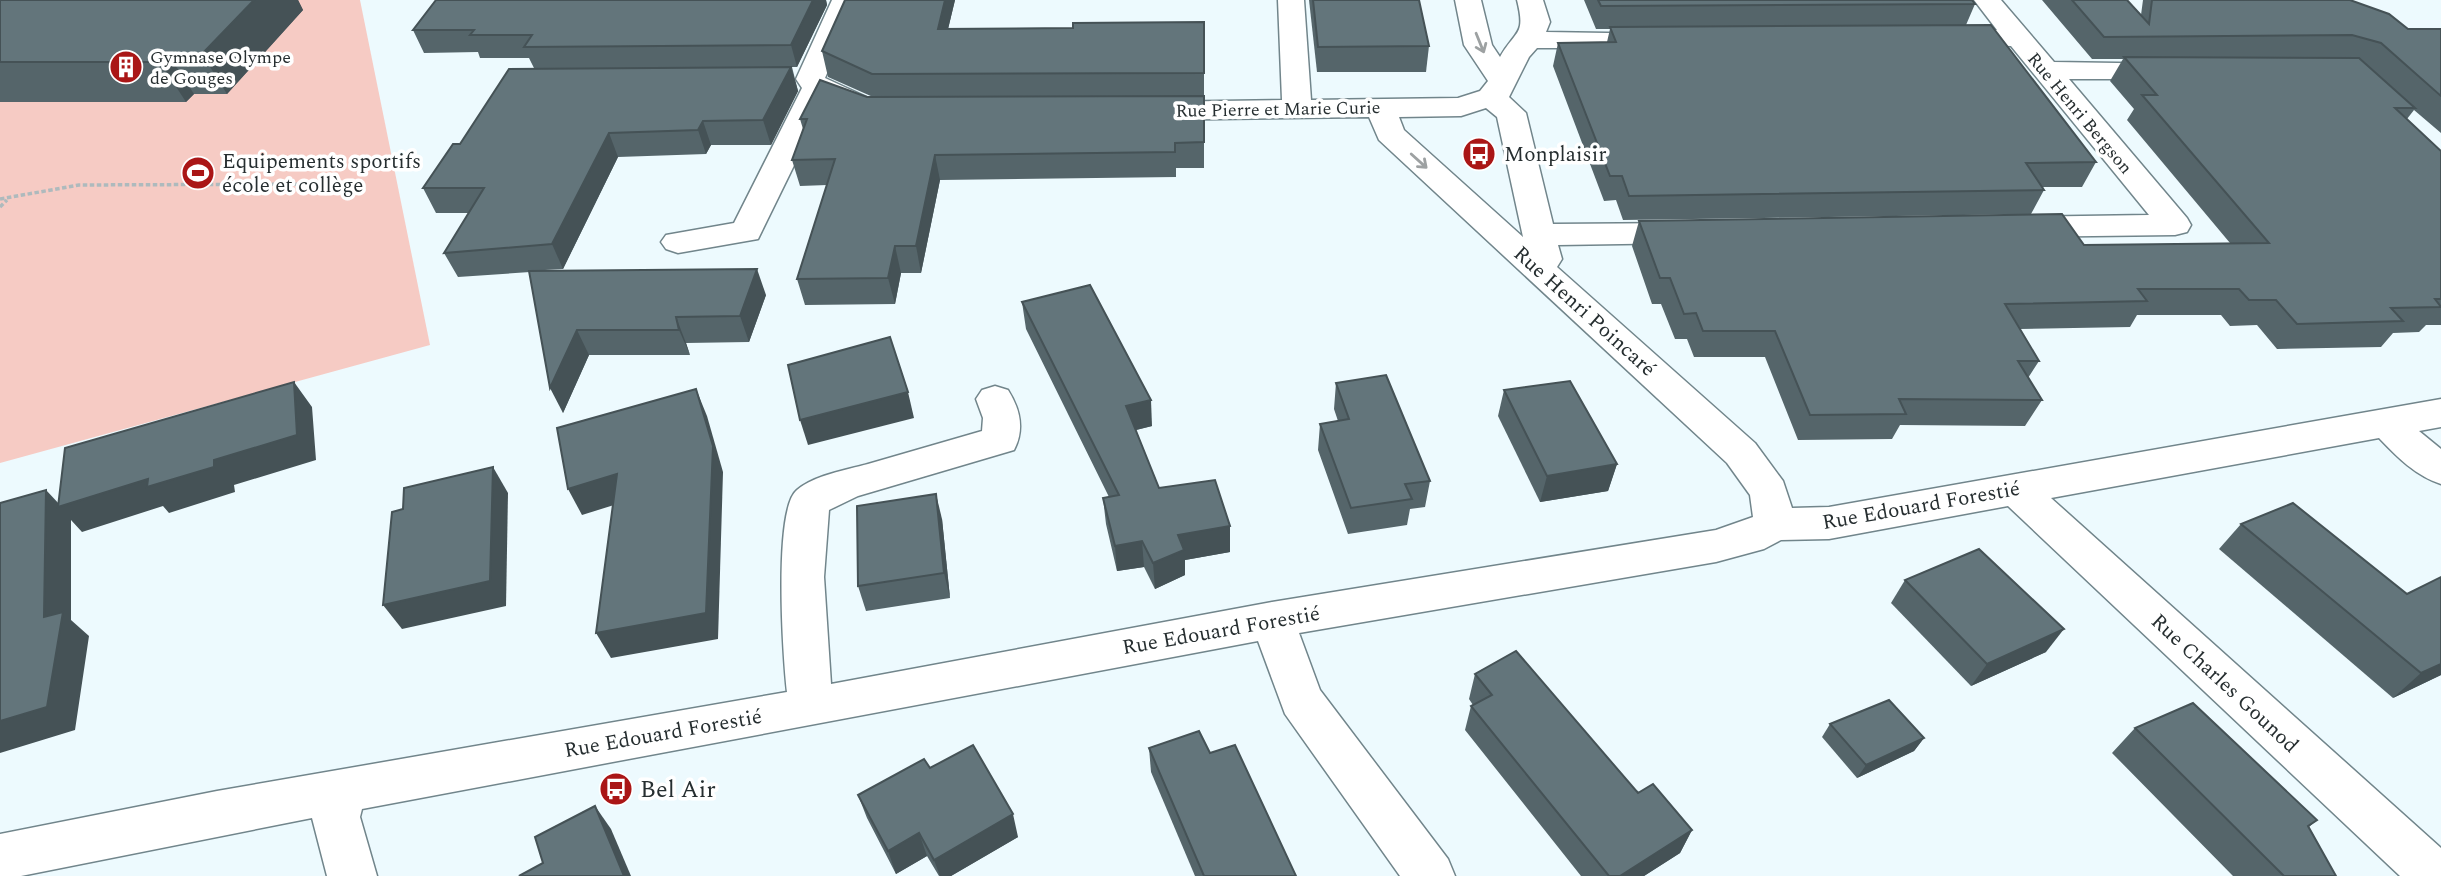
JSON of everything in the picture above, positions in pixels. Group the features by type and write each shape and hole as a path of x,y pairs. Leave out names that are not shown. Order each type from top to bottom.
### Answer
{"street":[{"path":"678,242 746,232 803,82 845,0"},
{"path":"1292,0 1297,110"},
{"path":"1468,0 1478,45 1496,90 1511,113 1543,257 1563,291"},
{"path":"1496,90 1516,54 1530,40 1536,22 1530,0"},
{"name":"Rue Henri Bergson","path":"1987,0 2175,225 1993,228"},
{"path":"1920,38 2018,38"},
{"path":"1530,40 1683,40"},
{"path":"2045,71 2197,70"},
{"path":"803,82 873,111 886,111"},
{"name":"Rue Pierre et Marie Curie","path":"1129,111 1461,107 1496,90"},
{"name":"Rue Henri Poincaré","path":"1381,107 1390,134 1741,453 1769,492 1775,524"},
{"path":"1540,235 1713,232"},
{"path":"812,707 808,682 803,540 810,501 845,485 1000,440 1002,418 996,399"},
{"name":"Rue Edouard Forestié","path":"0,857 343,790 812,707 1272,620 1716,546 1749,538 1775,524 1829,523 2441,413"},
{"path":"2388,423 2412,448 2441,469"},
{"name":"Rue Charles Gounod","path":"2015,489 2436,876"},
{"path":"1272,620 1301,699 1430,876"},
{"path":"343,790 336,817 352,876"}],"path":[{"path":"0,199 79,185 329,184"},
{"path":"0,207 8,199"}],"shaded area":[{"name":"Equipements sportifs école et collège","path":"0,0 360,0 430,345 0,463"}],"building":[{"path":"0,0 254,0 202,54 168,54 160,62 0,62"},
{"path":"436,0 813,0 791,45 524,47 532,35 470,35 474,30 413,30"},
{"path":"845,0 945,0 938,29 1073,28 1073,23 1204,22 1204,73 872,74 822,51"},
{"path":"1313,0 1419,0 1429,46 1318,47"},
{"path":"1598,0 1972,0 1975,4 1601,6"},
{"path":"2072,0 2127,0 2149,24 2152,0 2350,0 2389,14 2408,29 2441,29 2441,96 2381,43 2352,35 2104,37"},
{"path":"1991,25 2096,162 2026,163 2044,190 1629,196 1622,176 1610,176 1558,43 1616,42 1610,27"},
{"path":"2124,57 2359,58 2415,108 2395,108 2441,151 2441,299 2435,299 2441,307 2391,308 2403,321 2297,324 2276,300 2249,300 2239,289 2138,289 2147,301 2005,304 2039,361 2018,361 2042,400 1899,399 1906,414 1810,415 1775,331 1703,331 1696,313 1684,314 1670,278 1660,278 1639,221 2062,214 2084,245 2269,243 2142,95 2157,95"},
{"path":"791,67 763,120 703,121 698,130 609,133 552,244 444,253 484,188 423,188 453,144 460,144 509,69"},
{"path":"820,80 867,97 1204,96 1204,142 1175,143 1175,152 935,155 916,246 895,246 888,278 797,279 835,159 792,160 807,119 800,119"},
{"path":"757,269 740,316 676,317 679,330 577,330 550,388 529,271"},
{"path":"1090,285 1151,400 1126,406 1159,488 1215,480 1230,526 1178,535 1184,550 1153,563 1142,541 1115,546 1103,498 1119,495 1022,302"},
{"path":"890,337 908,392 800,420 788,365"},
{"path":"1386,375 1430,481 1405,484 1412,499 1351,508 1320,424 1349,419 1336,383"},
{"path":"1570,381 1617,464 1547,476 1504,390"},
{"path":"294,382 297,435 214,460 214,467 147,487 148,479 58,507 65,448"},
{"path":"696,389 713,446 706,613 596,633 617,474 568,489 557,428"},
{"path":"493,467 490,581 383,605 392,512 403,509 404,488"},
{"path":"46,490 44,617 63,612 47,707 0,721 0,503"},
{"path":"936,494 944,573 858,586 857,506"},
{"path":"2293,503 2407,594 2441,577 2441,664 2421,673 2241,524"},
{"path":"1979,549 2064,629 1987,664 1905,580"},
{"path":"1516,651 1638,793 1653,784 1692,830 1620,876 1609,876 1471,706 1492,695 1475,674"},
{"path":"1889,700 1924,738 1866,765 1830,724"},
{"path":"2193,703 2317,820 2308,826 2336,876 2284,876 2135,728"},
{"path":"1199,731 1210,753 1235,745 1296,876 1204,876 1149,748"},
{"path":"973,745 1013,814 934,860 919,833 888,851 858,795 924,759 930,768"},
{"path":"595,806 624,876 519,876 543,863 535,837"}],"place":[{"name":"Gymnase Olympe de Gouges","path":"126,67"},
{"name":"Monplaisir","path":"1479,154"},
{"name":"Equipements sportifs école et collège","path":"198,173"},
{"name":"Bel Air","path":"616,789"}]}
